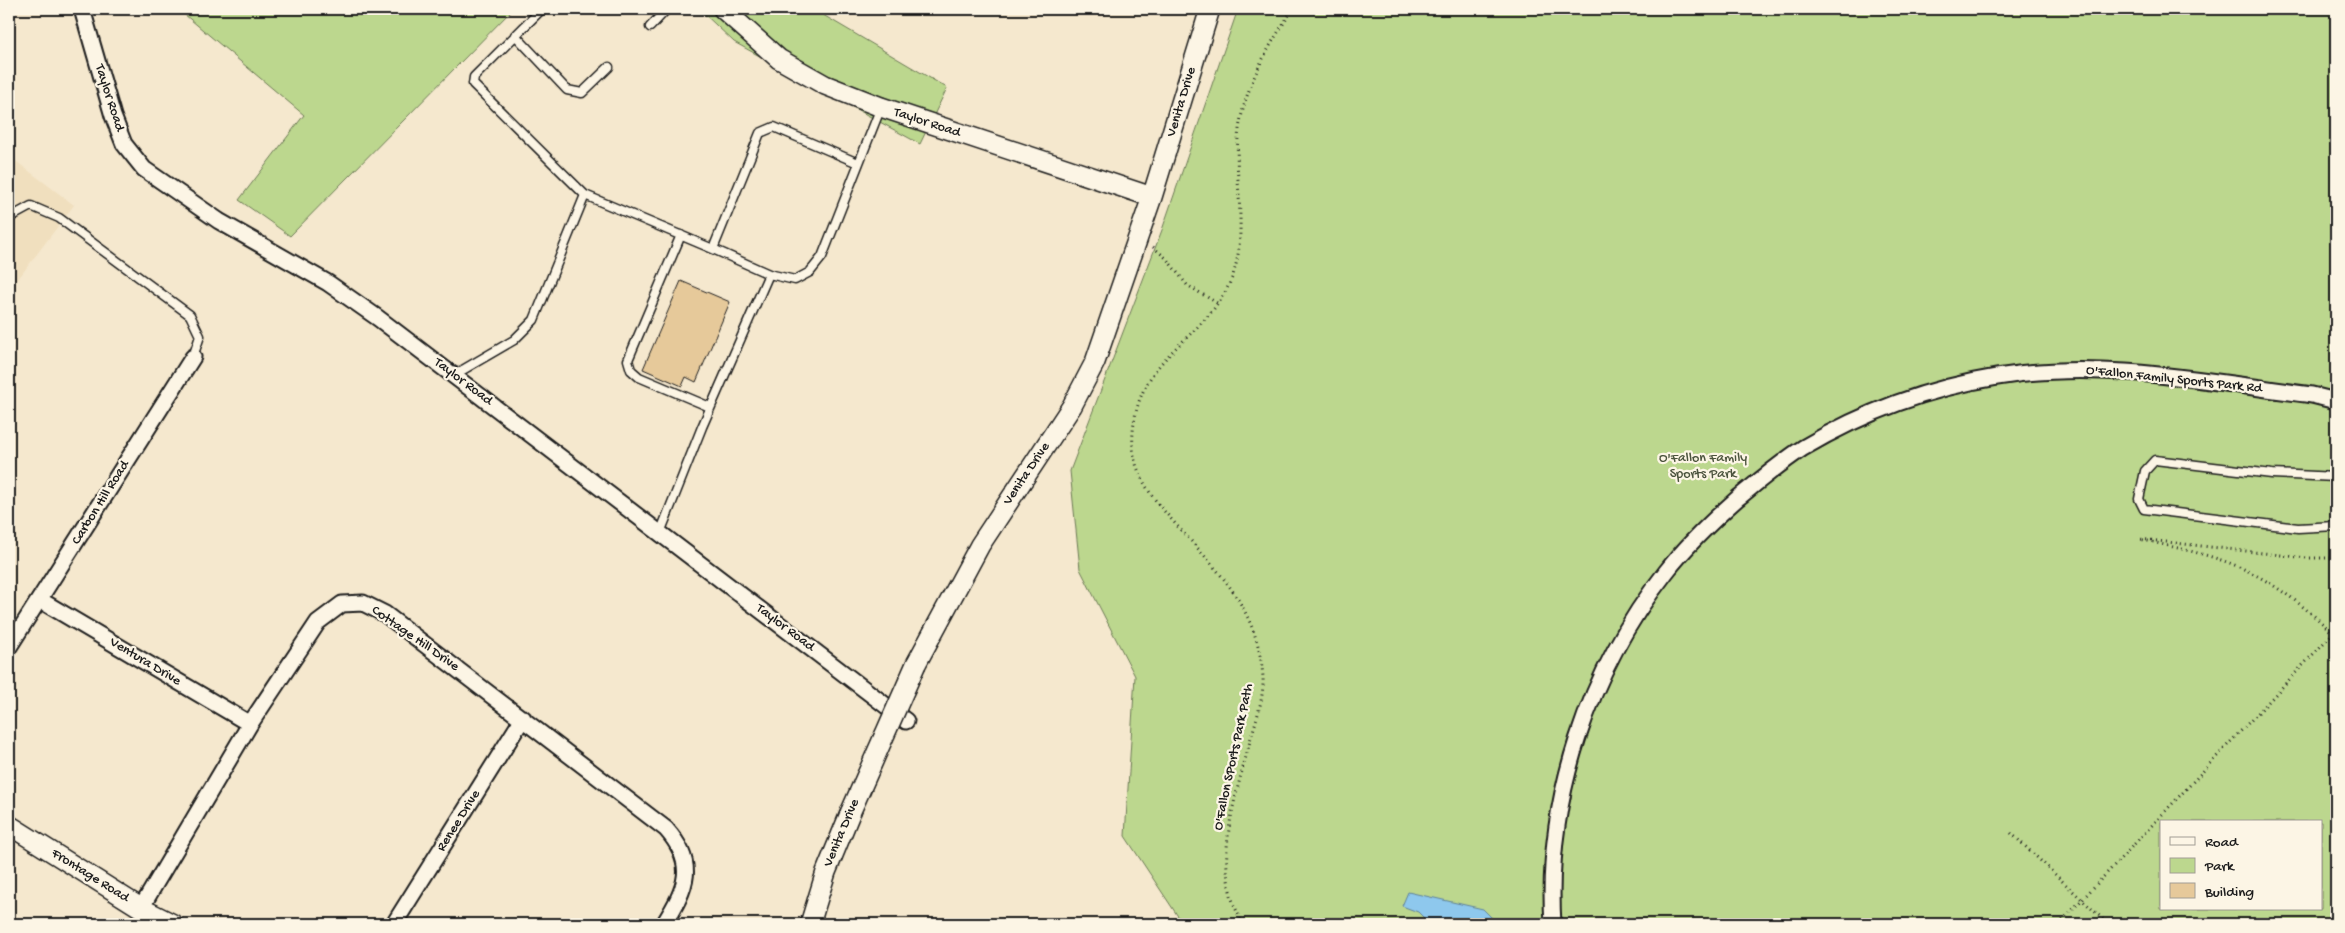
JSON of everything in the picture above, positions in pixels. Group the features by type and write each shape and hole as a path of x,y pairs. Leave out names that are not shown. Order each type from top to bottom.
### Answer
{"street":[{"name":"Taylor Road","path":"82,9 113,116 124,144 144,169 219,221 328,283 378,318 906,721"},
{"name":"Taylor Road","path":"723,9 779,59 825,85 881,107 1152,197"},
{"name":"Venita Drive","path":"810,924 826,872 916,664 975,553 1072,406 1095,362 1152,197 1210,9"},
{"name":"Carbon Hill Road","path":"9,647 13,630 40,600 193,357"},
{"name":"O'Fallon Family Sports Park Rd","path":"1553,924 1553,868 1564,788 1587,713 1617,646 1639,609 1666,572 1698,536 1768,473 1796,454 1849,424 1899,402 1948,387 1999,376 2048,372 2098,371 2154,375 2312,395 2336,401"},
{"name":"O'Fallon Family Sports Park Rd","path":"2312,395 2336,394"},
{"name":"Ventura Drive","path":"40,600 250,724"},
{"name":"Cottage Hill Drive","path":"141,908 250,724 318,622 342,604 363,603 384,614 523,718 666,829 677,842 685,858 686,876 682,892 664,924"},
{"name":"Renee Drive","path":"394,924 523,718"},
{"name":"Frontage Road","path":"9,825 141,908 173,924"}],"lane":[{"path":"542,9 474,77 473,84 585,194 769,274 795,280 810,272 822,257 881,107"},
{"path":"650,27 667,9"},
{"path":"515,35 567,90 582,93 609,67"},
{"path":"713,249 760,133 774,127 858,164"},
{"path":"454,375 514,340 534,320 585,194"},
{"path":"9,218 31,206 59,218 190,316 200,336 193,357"},
{"path":"681,235 628,360 631,370 639,377 710,407"},
{"path":"660,533 710,407 769,274"},
{"path":"2336,476 2272,474 2155,460 2145,471 2139,499 2144,509 2298,528 2336,526"}],"path":[{"name":"O'Fallon SPorts Park Path","path":"1242,924 1229,890 1226,844 1235,800 1260,704 1263,680 1259,646 1251,621 1235,592 1165,513 1147,489 1135,462 1132,434 1136,405 1144,385 1157,366 1206,319 1218,303 1233,274 1239,248 1241,223 1238,138 1242,118 1258,66 1292,9"},
{"path":"1154,239 1151,246 1159,250 1180,278 1218,303"},
{"path":"2059,924 2335,633 2279,590 2223,560 2140,539 2308,558 2336,558"},
{"path":"2011,833 2108,924"}],"shaded area":[{"path":"9,156 74,205 9,291"}],"green space":[{"path":"178,9 513,9 290,236 239,200 304,115"},
{"path":"699,9 813,9 947,88 920,144 734,42"},
{"name":"O'Fallon Family Sports Park","path":"1238,9 2336,9 2336,924 1183,924 1125,836 1135,676 1080,569 1070,471 1162,230"}],"water":[{"path":"1408,892 1483,909 1493,919 1492,924 1430,924 1418,912 1402,906"}],"building":[{"path":"681,281 730,302 696,382 686,377 682,386 643,369"}]}
